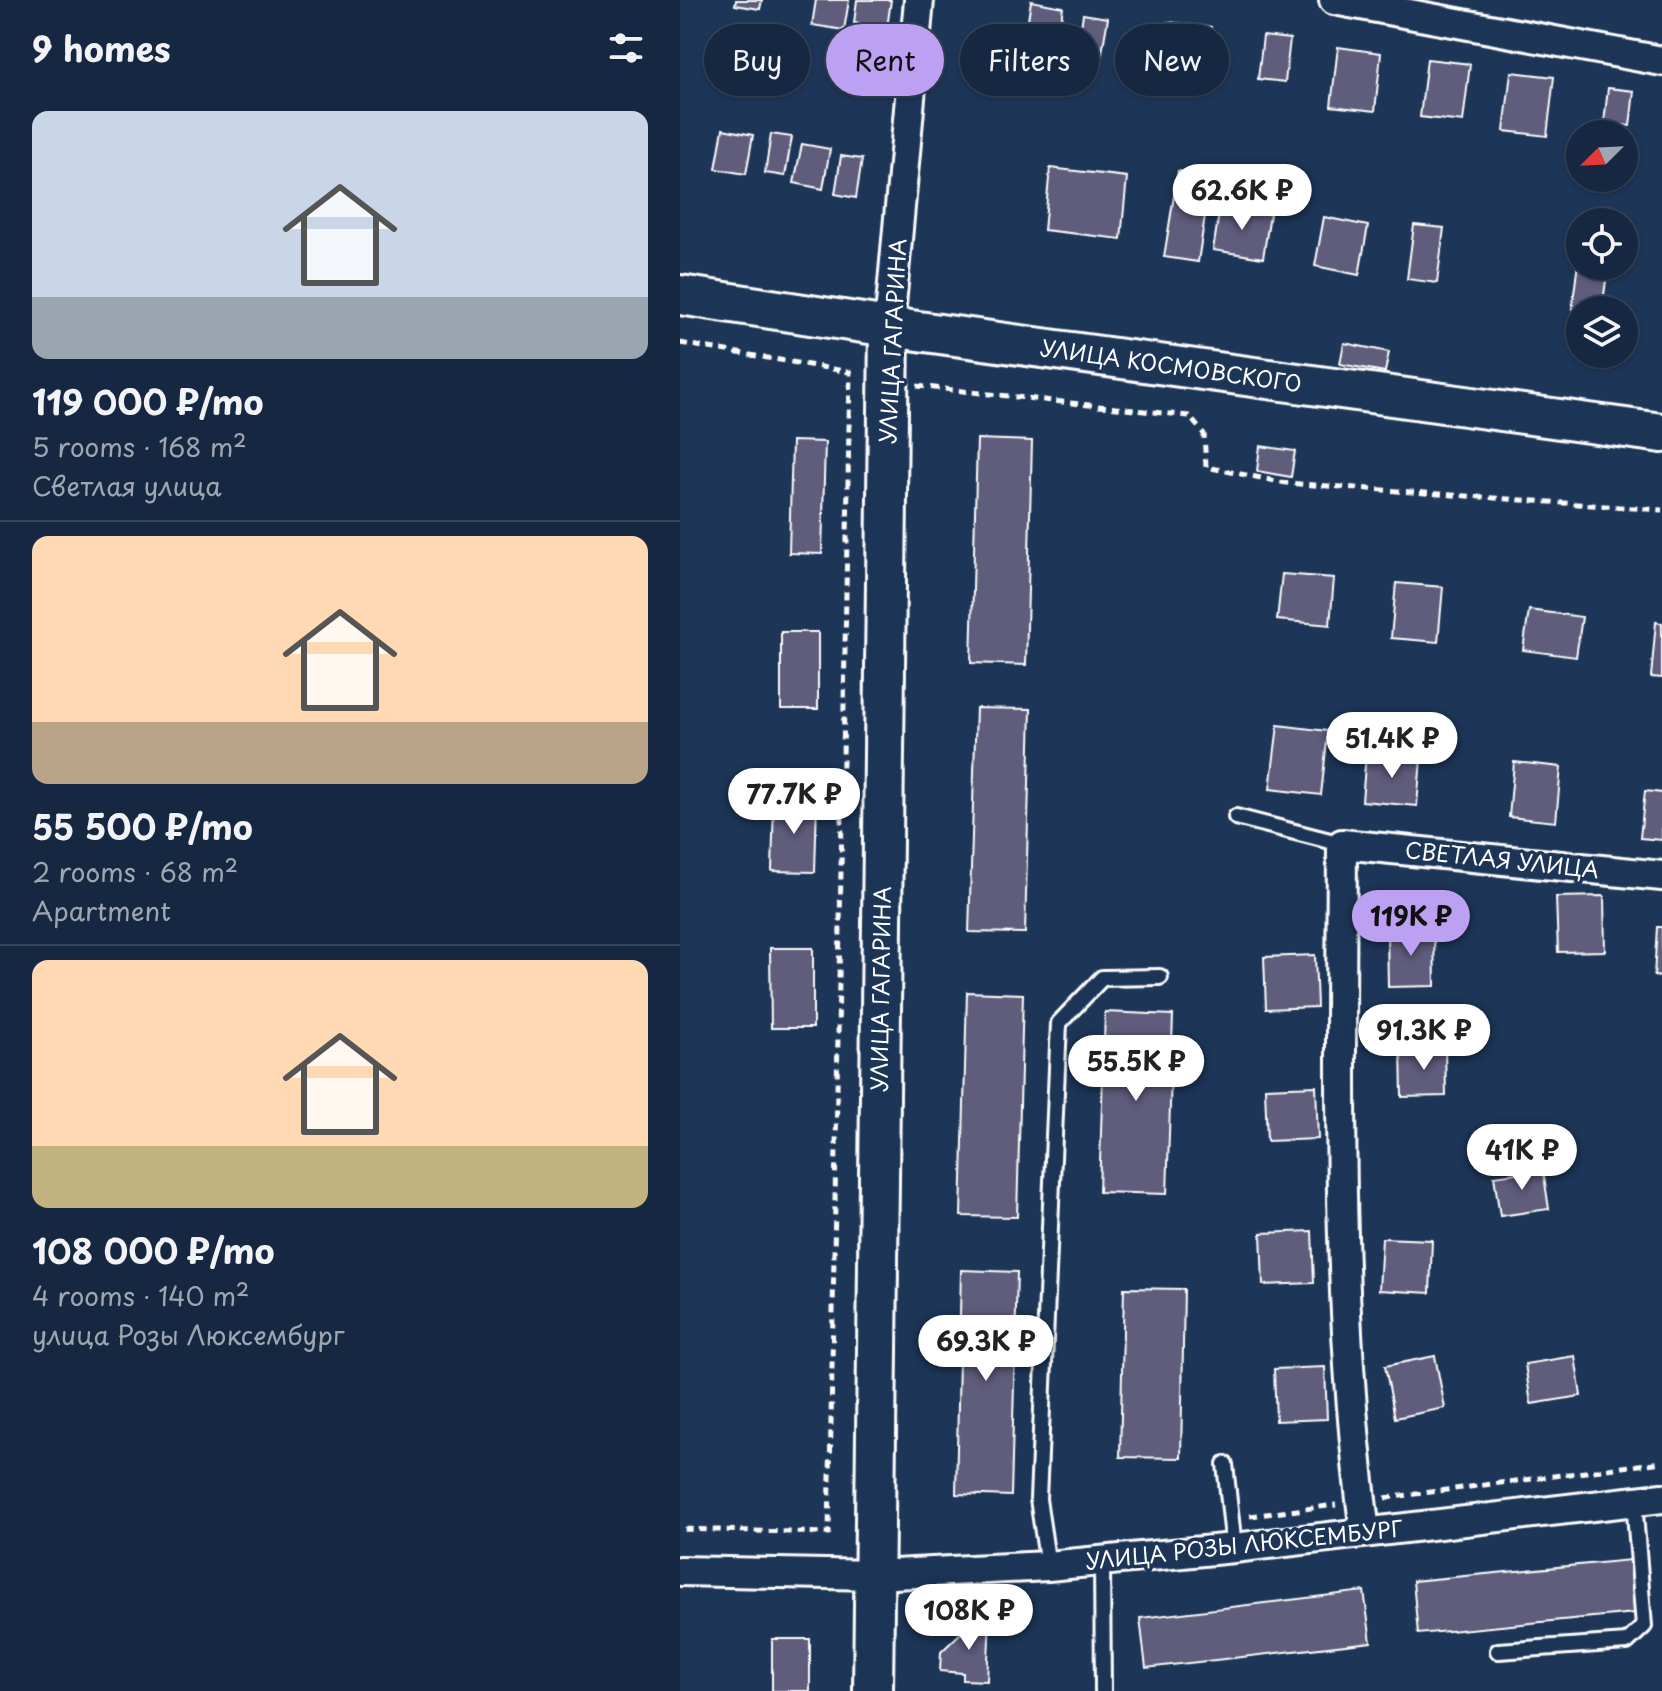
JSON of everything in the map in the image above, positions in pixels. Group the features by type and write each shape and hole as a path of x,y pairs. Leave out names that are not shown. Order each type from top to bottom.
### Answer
{"street":[{"name":"УЛИЦА ГАГАРИНА","path":"873,1691 889,327 919,0"},
{"path":"1334,0 1662,61"},
{"name":"УЛИЦА КОСМОВСКОГО","path":"680,295 889,327 1662,433"},
{"path":"1342,844 1340,1176 1349,1371 1365,1532"},
{"name":"СВЕТЛАЯ УЛИЦА","path":"1342,844 1662,876"},
{"name":"УЛИЦА РОЗЫ ЛЮКСЕМБУРГ","path":"680,1571 875,1575 1048,1566 1234,1548 1648,1499"}],"lane":[{"path":"1236,817 1342,844"},
{"path":"1048,1566 1038,1499 1059,1023 1102,978 1160,977"},
{"path":"1225,1464 1234,1548"},
{"path":"1498,1651 1627,1642 1644,1626 1648,1499"},
{"path":"1102,1561 1103,1691"}],"path":[{"path":"680,343 850,372 829,1533 680,1529"},
{"path":"888,383 1189,416 1204,434 1206,467 1286,483 1662,510"},
{"path":"1231,1518 1662,1462"}],"building":[{"path":"736,0 762,0 760,9 735,5"},
{"path":"816,0 849,0 845,24 826,24 826,27 812,25"},
{"path":"857,0 891,0 888,24 854,23"},
{"path":"1031,1 1063,7 1060,24 1027,24"},
{"path":"1083,14 1108,18 1100,64 1099,24 1081,24"},
{"path":"1263,36 1290,39 1285,82 1258,79"},
{"path":"1338,47 1381,53 1375,111 1331,106"},
{"path":"1427,59 1470,64 1463,122 1420,117"},
{"path":"1511,72 1554,77 1547,136 1504,131"},
{"path":"1608,88 1634,91 1631,120 1604,120"},
{"path":"723,129 753,135 746,174 716,169"},
{"path":"771,134 792,137 785,176 765,173"},
{"path":"802,144 830,149 823,189 794,183"},
{"path":"841,156 862,159 856,198 835,194"},
{"path":"1050,168 1127,177 1121,239 1044,230"},
{"path":"1178,171 1211,176 1198,262 1164,257"},
{"path":"1220,207 1270,214 1263,258 1213,250"},
{"path":"1324,217 1368,226 1359,275 1315,266"},
{"path":"1414,225 1444,228 1437,283 1407,279"},
{"path":"1576,280 1606,280 1604,296 1574,296"},
{"path":"1344,343 1389,352 1385,372 1340,364"},
{"path":"977,439 1032,441 1026,665 971,663"},
{"path":"792,441 825,442 822,554 789,553"},
{"path":"1260,446 1295,451 1291,477 1257,471"},
{"path":"1282,574 1334,578 1330,625 1277,620"},
{"path":"1396,583 1443,587 1438,642 1391,638"},
{"path":"1529,610 1582,617 1576,657 1523,650"},
{"path":"1656,622 1662,623 1662,678 1651,677"},
{"path":"781,632 818,632 818,709 781,709"},
{"path":"976,708 1031,709 1025,933 969,932"},
{"path":"1278,725 1328,731 1321,795 1270,789"},
{"path":"1366,754 1421,759 1417,806 1362,801"},
{"path":"1514,762 1561,767 1556,822 1509,817"},
{"path":"1645,791 1662,793 1662,840 1640,838"},
{"path":"774,801 817,802 815,872 772,871"},
{"path":"1604,896 1605,951 1558,952 1556,897"},
{"path":"1657,927 1662,927 1662,977 1654,976"},
{"path":"1434,930 1435,986 1388,987 1387,931"},
{"path":"770,948 813,948 813,1028 771,1028"},
{"path":"1315,955 1317,1007 1266,1009 1264,957"},
{"path":"967,992 1023,994 1017,1217 961,1216"},
{"path":"1105,1012 1173,1015 1167,1194 1099,1192"},
{"path":"1445,1046 1446,1096 1402,1097 1401,1047"},
{"path":"1316,1086 1318,1139 1267,1141 1265,1088"},
{"path":"1543,1169 1549,1209 1500,1216 1494,1176"},
{"path":"1312,1231 1314,1283 1263,1285 1261,1233"},
{"path":"1382,1238 1432,1240 1430,1293 1379,1290"},
{"path":"961,1270 1017,1272 1011,1496 956,1494"},
{"path":"1124,1288 1184,1289 1181,1458 1120,1457"},
{"path":"1435,1356 1445,1408 1395,1418 1385,1366"},
{"path":"1575,1356 1581,1396 1531,1404 1525,1364"},
{"path":"1325,1367 1327,1419 1276,1421 1274,1369"},
{"path":"1630,1560 1635,1613 1418,1634 1413,1581"},
{"path":"1364,1591 1371,1642 1146,1668 1140,1618"},
{"path":"968,1618 990,1618 987,1681 963,1680 963,1673 940,1671 941,1652 968,1626"},
{"path":"772,1639 810,1639 810,1691 772,1691"}]}
